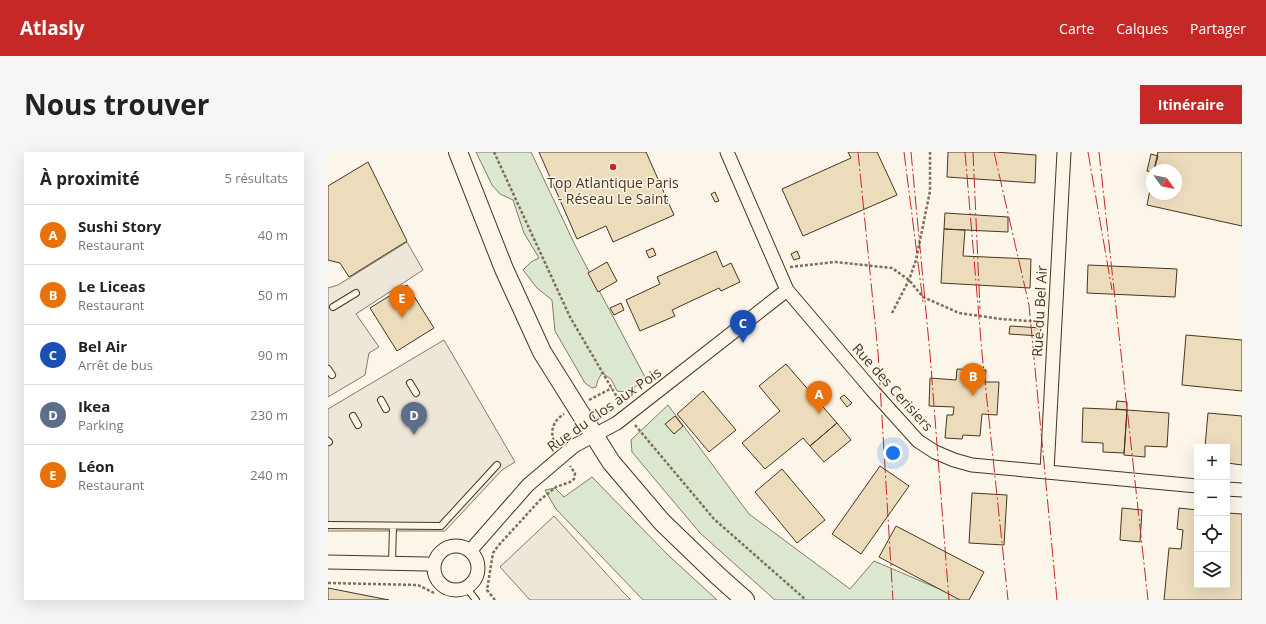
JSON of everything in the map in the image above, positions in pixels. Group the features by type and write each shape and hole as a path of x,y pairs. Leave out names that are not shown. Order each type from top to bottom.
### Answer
{"main road":[{"path":"458,152 504,269 542,352 611,462 662,522 745,600"}],"street":[{"name":"Rue des Cerisiers","path":"727,152 787,290 872,390 918,441 935,452 954,460 972,465 1194,486"},
{"name":"Rue du Bel Air","path":"1047,471 1064,152"},
{"name":"Rue du Clos aux Pois","path":"470,552 528,485 574,446 617,422 787,290"},
{"path":"1230,489 1242,490"},
{"path":"451,546 458,546 470,552 477,563 475,577 471,583 466,587 453,589 441,584 434,572 434,565 440,553 451,546"},
{"path":"328,562 434,565"}],"lane":[{"path":"333,307 356,294"},
{"path":"410,383 416,393"},
{"path":"381,400 386,409"},
{"path":"353,416 358,425"},
{"path":"328,525 441,526 448,514 471,488 497,465"},
{"path":"333,519 337,525"},
{"path":"374,519 378,525"},
{"path":"413,520 417,526"},
{"path":"392,563 393,526"},
{"path":"466,587 476,600"}],"path":[{"path":"494,152 570,317 619,401"},
{"path":"892,313 909,280 916,260 930,191 930,152"},
{"path":"778,268 836,262 892,268 909,280 923,297 959,313 1001,319 1055,323"},
{"path":"636,426 714,519 806,600"},
{"path":"328,583 418,585 434,593"}],"green space":[{"path":"476,152 531,152 575,245 645,377 630,390 622,392 617,391 611,379 602,373 596,387 592,388 585,383 555,331 552,300 537,288 523,270 531,262 539,258 524,233 513,200 500,194 492,185"},
{"path":"668,405 749,514 850,589 874,561 965,600 775,600 700,533 632,452 631,440"},
{"path":"592,477 667,554 717,600 643,600 556,509 545,490 555,488 564,497"}],"shaded area":[{"path":"407,242 423,270 356,314 379,347 369,353 365,375 328,397 328,288 338,285"},
{"path":"444,340 515,462 502,470 445,531 328,531 328,409"},
{"path":"554,516 631,600 530,600 500,567"}],"building":[{"path":"539,152 646,152 674,215 613,242 606,226 577,239"},
{"path":"848,152 877,152 897,195 803,236 782,189 851,158"},
{"path":"948,152 995,152 1036,155 1035,183 947,177"},
{"path":"1158,152 1242,152 1242,226 1147,205 1148,200 1182,200 1182,164 1155,164"},
{"path":"1151,154 1158,156 1156,164 1149,164"},
{"path":"368,162 407,241 349,277 340,263 328,260 328,186"},
{"path":"715,192 719,201 715,202 711,194"},
{"path":"945,213 1008,217 1008,232 944,229"},
{"path":"944,229 965,230 963,256 1031,259 1030,288 941,283"},
{"path":"653,248 656,255 649,258 646,251"},
{"path":"716,251 723,267 731,263 740,282 721,291 719,288 672,310 675,316 640,331 626,300 660,284 657,277"},
{"path":"797,251 800,258 794,260 791,254"},
{"path":"607,262 617,281 598,292 588,273"},
{"path":"1088,265 1177,269 1175,297 1087,293"},
{"path":"407,285 434,328 397,351 370,308"},
{"path":"621,303 624,310 614,315 610,308"},
{"path":"1010,326 1041,328 1040,336 1009,334"},
{"path":"1186,335 1242,340 1242,391 1182,385"},
{"path":"786,364 837,423 810,446 803,438 765,469 742,443 780,411 759,386"},
{"path":"957,369 986,370 985,382 999,382 997,415 982,414 980,436 963,435 962,439 945,438 947,415 953,415 954,407 929,406 930,378 956,380"},
{"path":"703,391 736,430 709,452 677,414"},
{"path":"844,395 852,403 847,407 840,398"},
{"path":"1117,401 1127,402 1127,410 1116,409"},
{"path":"1083,408 1127,410 1124,453 1103,452 1103,443 1082,442"},
{"path":"1127,410 1169,413 1167,447 1145,446 1145,457 1124,455"},
{"path":"1208,413 1242,416 1242,465 1230,463 1230,444 1205,444"},
{"path":"675,416 683,426 674,434 665,424"},
{"path":"837,423 851,440 824,462 810,446"},
{"path":"880,466 909,486 861,554 832,534"},
{"path":"782,469 825,520 797,543 755,492"},
{"path":"972,493 1007,495 1004,545 969,543"},
{"path":"1122,508 1142,510 1140,542 1120,540"},
{"path":"1179,508 1194,510 1194,588 1230,588 1230,513 1242,514 1242,600 1164,600 1169,548 1181,549 1183,530 1177,529"},
{"path":"896,526 984,572 969,600 960,600 879,557"},
{"path":"328,588 389,600 328,600"}],"power":[{"path":"858,152 878,352 893,600"},
{"path":"904,152 923,302"},
{"path":"911,152 930,354 949,600"},
{"path":"965,152 982,353 1008,600"},
{"path":"973,152 980,309"},
{"path":"994,152 1029,305 1057,600"},
{"path":"1088,152 1112,290"},
{"path":"1099,152 1148,600"}],"place":[{"name":"Top Atlantique Paris - Réseau Le Saint","path":"613,167"},
{"name":"Léon","path":"402,318"},
{"name":"Bel Air","path":"743,343"},
{"name":"Le Liceas","path":"973,396"},
{"name":"Sushi Story","path":"819,414"},
{"name":"Ikea","path":"414,435"}]}
